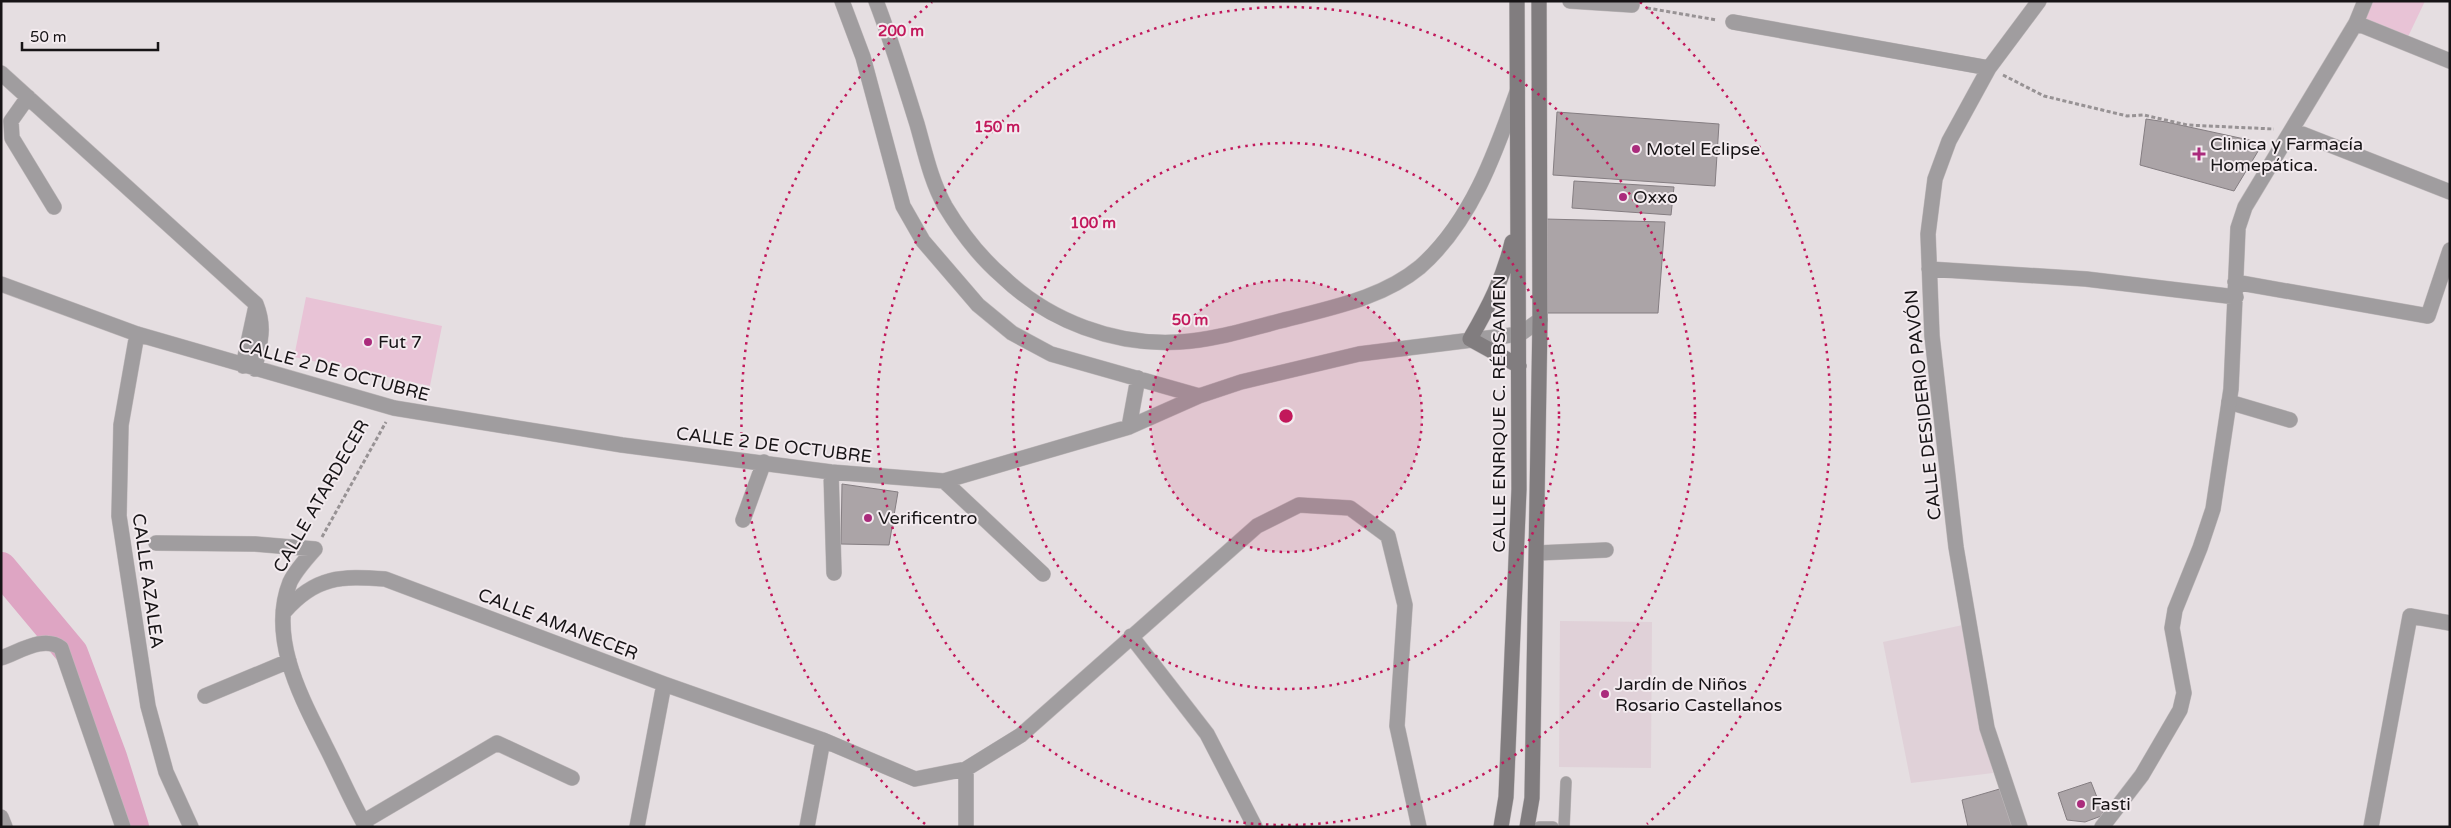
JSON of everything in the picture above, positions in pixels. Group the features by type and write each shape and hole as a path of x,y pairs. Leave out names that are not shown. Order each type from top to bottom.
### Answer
{"main road":[{"name":"CALLE ENRIQUE C. RÉBSAMEN","path":"1501,827 1506,797 1518,550 1518,366 1520,334 1517,1"},
{"path":"1527,827 1532,798 1537,553 1540,320 1540,1"},
{"path":"1518,221 1507,262 1491,303 1470,339 1518,366"}],"street":[{"path":"842,1 863,57 903,206 923,241 978,305 1012,333 1051,354 1199,396"},
{"path":"876,1 893,43 933,179 946,206 969,239 1002,277 1029,299 1066,320 1106,335 1146,342 1180,342 1211,338 1345,305 1383,291 1419,268 1445,241 1467,208 1489,166 1518,87"},
{"path":"1570,1 1632,3"},
{"name":"CALLE DESIDERIO PAVÓN","path":"2020,827 1987,728 1956,547 1932,336 1928,234 1935,179 1949,141 1989,68 2039,1"},
{"path":"2102,827 2142,775 2180,710 2184,693 2172,628 2175,610 2200,548 2213,509 2229,402 2238,228 2245,207 2356,23 2365,1"},
{"path":"1733,22 1989,68"},
{"path":"2356,23 2450,61"},
{"path":"1,73 256,304 249,368"},
{"path":"28,97 11,121 12,138 54,207"},
{"path":"2292,130 2450,192"},
{"path":"1929,269 2236,289 2428,316 2450,250"},
{"name":"CALLE 2 DE OCTUBRE","path":"1,284 137,334 249,368 394,408 622,445 831,472 944,481 1129,427 1199,396 1241,382 1359,354 1520,334 1540,320"},
{"name":"CALLE AZALEA","path":"137,334 120,425 119,516 148,706 166,772 191,827"},
{"path":"1129,427 1138,378"},
{"path":"2229,402 2290,420"},
{"path":"743,520 764,462"},
{"path":"831,472 834,573"},
{"path":"944,481 1043,574"},
{"name":"CALLE AMANECER","path":"285,611 298,596 319,584 343,577 385,579 664,684 823,740 915,779 966,768 1021,735 1257,526 1299,505 1350,508 1388,536 1405,605 1397,726 1419,827"},
{"path":"156,543 255,544 315,549"},
{"name":"CALLE ATARDECER","path":"315,549 290,583 283,637 297,689 365,824"},
{"path":"1537,553 1606,550"},
{"path":"2372,827 2410,616 2450,623"},
{"path":"1131,636 1207,734 1255,827"},
{"path":"1,658 46,642 54,642 61,648 123,827"},
{"path":"205,696 289,661"},
{"path":"637,827 664,684"},
{"path":"807,827 823,740"},
{"path":"365,824 497,743 572,778"},
{"path":"966,768 966,827"},
{"path":"1,817 4,827"}],"lane":[{"path":"1564,827 1566,782"},
{"path":"1540,827 1553,827"}],"path":[{"path":"1632,3 1733,22"},
{"path":"1989,68 2044,96 2127,116 2144,115 2187,125 2292,130"},
{"name":"CALLE ATARDECER","path":"315,549 394,408"}],"shaded area":[{"path":"2365,1 2425,1 2405,43 2356,23"},
{"name":"Fut 7","path":"306,297 442,326 430,386 294,357"},
{"name":"Jardín de Niños Rosario Castellanos","path":"1560,621 1652,622 1651,768 1559,767"},
{"path":"1963,625 1993,773 1911,783 1883,642"}],"building":[{"name":"Motel Eclipse","path":"1557,112 1719,124 1715,186 1553,175"},
{"name":"Clinica y Farmacía Homepática.","path":"2146,119 2263,143 2234,191 2140,165"},
{"name":"Oxxo","path":"1574,181 1674,187 1671,215 1572,208"},
{"path":"1545,219 1665,222 1658,313 1547,313"},
{"name":"Verificentro","path":"842,484 898,492 889,545 841,544"},
{"name":"Fasti","path":"2091,782 2104,815 2085,822 2067,820 2058,793"},
{"path":"2003,788 2015,827 1968,827 1962,800"}],"waterway":[{"path":"1,568 72,653 111,757 133,827"}],"place":[{"name":"Motel Eclipse","path":"1636,149"},
{"name":"Clinica y Farmacía Homepática.","path":"2199,154"},
{"name":"Oxxo","path":"1623,197"},
{"name":"Fut 7","path":"368,342"},
{"name":"Verificentro","path":"868,518"},
{"name":"Jardín de Niños Rosario Castellanos","path":"1605,694"},
{"name":"Fasti","path":"2081,804"}]}
